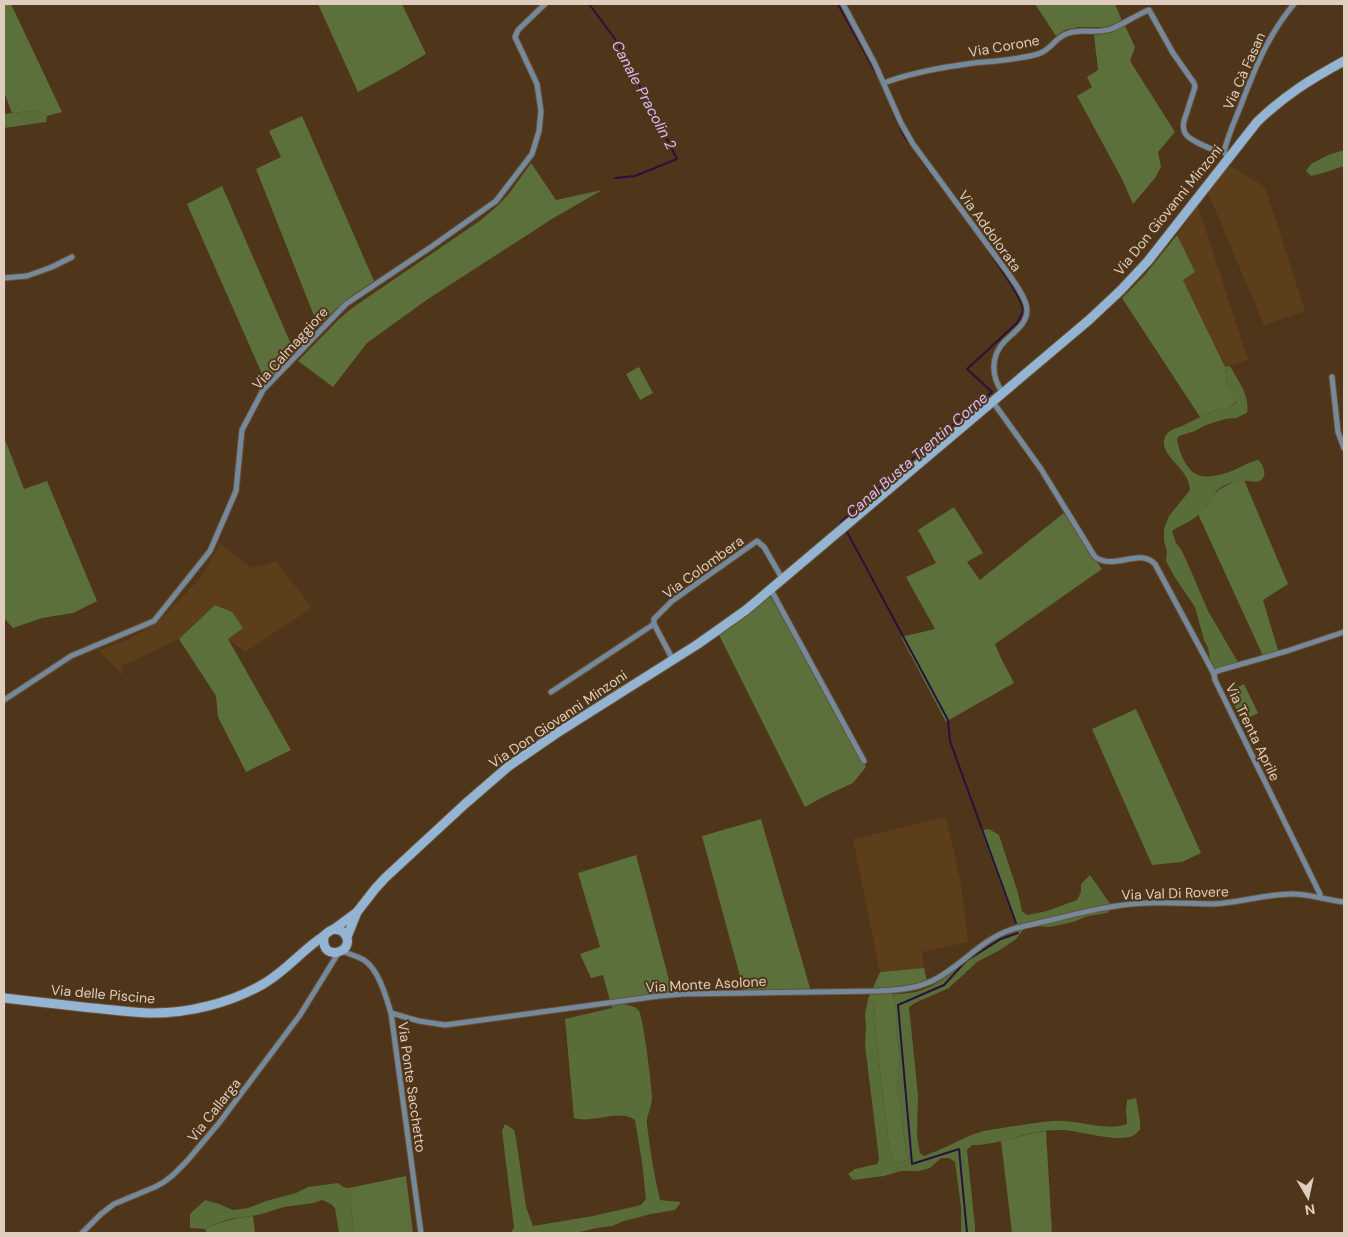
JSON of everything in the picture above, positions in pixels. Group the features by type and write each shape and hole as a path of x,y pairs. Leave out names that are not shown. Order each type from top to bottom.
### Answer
{"street":[{"name":"Via Calmaggiore","path":"4,700 71,656 154,621 210,550 236,491 242,430 263,390 346,304 496,201 532,154 539,131 541,111 537,84 515,37 518,30 545,4"},
{"name":"Via Addolorata","path":"843,4 913,144 1008,273 1024,300 1027,310 1024,322 1004,342 993,363 994,379 1003,393"},
{"path":"1145,4 1173,53 1194,83 1195,87 1184,121 1184,132 1189,138 1214,151 1226,154"},
{"name":"Via Cà Fasan","path":"1226,154 1229,134 1261,54 1279,23 1294,4"},
{"name":"Via Corone","path":"884,83 936,69 1038,54 1047,51 1065,34 1111,29 1149,10"},
{"name":"Via Don Giovanni Minzoni","path":"357,912 369,895 385,878 494,777 557,733 723,627 783,580 993,402 1106,304 1134,276 1168,236 1226,154 1270,109 1297,88 1344,61"},
{"path":"4,278 27,276 72,257"},
{"path":"1332,377 1338,432 1344,448"},
{"path":"993,402 1041,469 1096,557 1102,561 1109,562 1143,557 1150,559 1155,564 1214,674"},
{"name":"Via Colombera","path":"551,692 654,624 654,619 672,601 757,541 764,547 783,580"},
{"path":"770,590 864,761"},
{"path":"654,624 673,660"},
{"name":"Via Trenta Aprile","path":"1319,897 1320,894 1215,680 1214,674 1217,671 1344,632"},
{"name":"Via Val Di Rovere","path":"1008,930 1101,908 1128,904 1212,904 1290,894 1344,902"},
{"path":"343,947 357,912"},
{"name":"Via delle Piscine","path":"4,998 157,1013 188,1010 214,1004 262,984 288,966 305,952 309,946 324,937 329,930 334,929 357,912"},
{"path":"334,929 342,931 343,947"},
{"name":"Via Monte Asolone","path":"391,1013 436,1025 453,1025 682,994 906,989 920,986 935,979 988,941 1008,930"},
{"path":"324,937 323,940 331,965"},
{"name":"Via delle Piscine","path":"305,952 327,949 332,953 343,947"},
{"name":"Via Ponte Sacchetto","path":"343,947 373,968 384,991 391,1013 421,1233"},
{"name":"Via Callarga","path":"82,1233 114,1204 156,1187 187,1162 220,1123 300,1015 343,947"}],"shaded area":[{"path":"1229,165 1265,187 1305,311 1264,325 1208,193"},
{"path":"1198,206 1248,360 1225,367 1183,280 1177,235"},
{"path":"220,544 252,568 276,561 312,608 245,652 227,638 243,628 216,605 179,639 122,666 122,675 99,651 129,639 162,618 200,578"},
{"path":"946,817 960,879 968,942 922,952 924,968 880,972 853,839"}],"green space":[{"path":"4,4 11,4 62,112 47,116 37,110 12,113 4,92"},
{"path":"318,4 402,4 426,54 358,92"},
{"path":"1035,4 1115,4 1122,21 1107,27 1079,27 1065,30 1056,36"},
{"path":"1125,26 1135,47 1130,61 1175,132 1158,152 1161,167 1155,178 1133,204 1122,179 1077,96 1092,87 1087,77 1098,70 1094,35 1109,33"},
{"path":"37,110 47,116 46,122 4,128 4,114"},
{"path":"302,116 374,281 346,300 318,326 256,169 281,157 269,131"},
{"path":"1344,150 1344,166 1311,176 1306,171 1311,164 1328,155"},
{"path":"531,163 556,200 602,190 552,219 428,299 367,343 333,387 298,361 352,308 481,220 508,195"},
{"path":"222,186 294,351 266,383 187,204"},
{"path":"1177,235 1195,272 1183,280 1225,367 1227,385 1233,391 1236,402 1228,408 1216,410 1200,417 1122,298 1144,276"},
{"path":"1230,366 1245,394 1247,413 1236,418 1225,419 1206,425 1179,436 1177,439 1185,462 1197,474 1205,476 1219,475 1258,460 1262,464 1264,473 1263,478 1259,481 1236,482 1220,488 1203,511 1172,531 1208,611 1239,664 1217,668 1212,671 1208,648 1195,607 1166,561 1164,529 1169,516 1190,490 1186,477 1166,451 1164,441 1166,435 1171,430 1236,403 1233,391 1227,385 1225,367"},
{"path":"639,367 653,393 640,400 626,374"},
{"path":"4,437 24,489 47,481 97,601 73,613 42,618 13,628 4,618"},
{"path":"1244,480 1288,584 1263,600 1278,650 1263,656 1198,514 1208,506 1213,496 1220,489 1233,482"},
{"path":"954,507 983,553 967,562 980,580 1065,512 1102,569 995,644 1014,683 946,722 901,637 935,629 906,577 936,563 918,530"},
{"path":"770,596 791,628 866,767 853,783 805,807 719,635"},
{"path":"215,605 232,612 243,628 228,639 291,750 246,772 218,717 216,696 179,639"},
{"path":"1244,684 1258,713 1242,721 1228,692"},
{"path":"1136,709 1201,853 1182,862 1152,865 1092,729"},
{"path":"761,819 812,995 745,995 702,836"},
{"path":"989,829 999,835 1022,911 1027,915 1047,911 1077,900 1081,892 1081,884 1090,875 1113,908 1107,913 1088,916 1073,922 1050,927 1034,926 1023,930 1016,939 977,962 949,988 909,1007 918,1095 917,1137 920,1153 924,1156 974,1134 1037,1123 1063,1121 1109,1127 1127,1124 1127,1100 1136,1098 1140,1130 1134,1135 1119,1138 1050,1130 994,1143 972,1145 967,1150 975,1233 961,1233 961,1207 955,1162 949,1158 941,1158 930,1168 919,1171 901,1171 884,1176 853,1180 848,1174 855,1169 877,1164 879,1159 865,1045 865,1015 868,999 874,1002 889,1147 892,1159 897,1163 906,1160 906,1154 900,1099 897,1089 900,1057 896,1028 896,1006 893,994 916,992 930,987 991,945 1018,931 981,830"},
{"path":"636,855 673,995 621,1004 612,1008 603,975 591,978 580,954 600,947 578,873"},
{"path":"924,968 927,981 915,985 890,988 896,1006 896,1028 900,1057 897,1089 900,1099 906,1154 906,1160 897,1163 892,1159 889,1147 874,1002 868,999 880,972"},
{"path":"621,1004 631,1006 639,1011 643,1026 652,1098 647,1124 660,1200 681,1202 675,1210 575,1233 511,1233 514,1227 502,1131 505,1124 514,1130 526,1207 533,1226 593,1216 641,1205 646,1199 635,1120 622,1115 589,1119 574,1118 565,1019 612,1008"},
{"path":"1046,1131 1052,1233 1012,1233 1001,1141"},
{"path":"406,1176 413,1233 354,1233 350,1200 351,1192 349,1188"},
{"path":"338,1183 343,1187 349,1188 351,1192 350,1200 354,1233 339,1233 335,1208 322,1200 284,1207 258,1215 230,1219 205,1229 190,1228 190,1214 205,1200 233,1210 248,1208 296,1193 308,1187"},
{"path":"253,1216 255,1233 207,1233 205,1229 228,1220"}],"waterway":[{"name":"Canale Pracolin 2","path":"589,4 618,43 677,159 635,176 615,178"},
{"name":"Canal Busta Trentin Corne","path":"838,4 877,75"},
{"name":"Canal Busta Trentin Corne","path":"893,112 904,136 934,177"},
{"name":"Canal Busta Trentin Corne","path":"842,524 841,522 911,460 992,392 967,369 1016,324 1023,310 1014,288 986,247"},
{"name":"Canal Busta Trentin Corne","path":"846,530 948,720 950,741 1016,923"},
{"name":"Canal Busta Trentin Corne","path":"967,1233 959,1149 912,1164 898,1005 944,985 966,961 1001,939 1018,933"}]}
